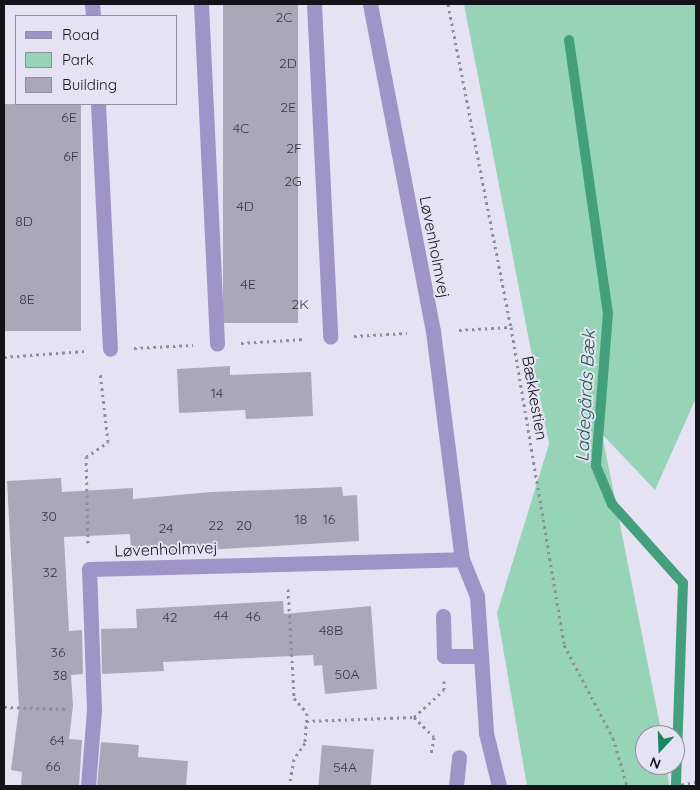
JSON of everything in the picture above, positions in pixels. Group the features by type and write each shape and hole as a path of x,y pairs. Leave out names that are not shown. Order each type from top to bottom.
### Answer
{"street":[{"path":"201,4 217,344"},
{"path":"314,4 330,337"},
{"name":"Løvenholmvej","path":"370,4 433,331 462,559 477,596 486,733 499,786"},
{"path":"98,105 110,349"},
{"name":"Løvenholmvej","path":"89,569 462,559"},
{"path":"88,786 94,710 89,569"},
{"path":"443,616 444,656 481,656"},
{"path":"456,786 459,757"}],"path":[{"name":"Bækkestien","path":"448,4 511,327 564,645 613,738 627,786"},
{"path":"433,331 511,327"},
{"path":"89,569 86,457 108,442 99,368"},
{"path":"287,564 294,698 307,714 305,743 294,759 289,786"},
{"path":"306,721 414,717 444,690 444,656"},
{"path":"4,707 94,710"},
{"path":"414,717 434,737 431,755 459,757"},
{"path":"675,786 696,782"}],"green space":[{"path":"464,4 696,4 696,398 655,490 602,434 660,725 635,725 635,775 668,775 669,786 527,786 497,613 549,444"}],"building":[{"path":"223,4 298,4 298,323 223,323"},
{"path":"5,104 81,105 81,331 5,331"},
{"path":"230,366 230,375 311,372 313,416 246,419 245,410 179,413 177,369"},
{"path":"61,478 62,492 133,488 133,499 212,492 342,487 343,496 357,495 359,541 171,552 171,548 131,550 130,534 64,537 69,631 82,630 83,674 71,675 73,706 69,739 82,740 79,786 21,786 22,772 11,770 19,708 7,481"},
{"path":"283,601 284,614 371,606 377,689 325,694 322,665 314,666 313,655 163,662 164,671 102,674 101,629 137,628 136,609"},
{"path":"101,742 139,745 138,757 188,761 186,786 97,786"},
{"path":"322,745 374,750 371,786 318,786"}],"waterway":[{"name":"Ladegårds Bæk","path":"569,40 608,313 596,466 612,504 683,583 676,786"}]}
